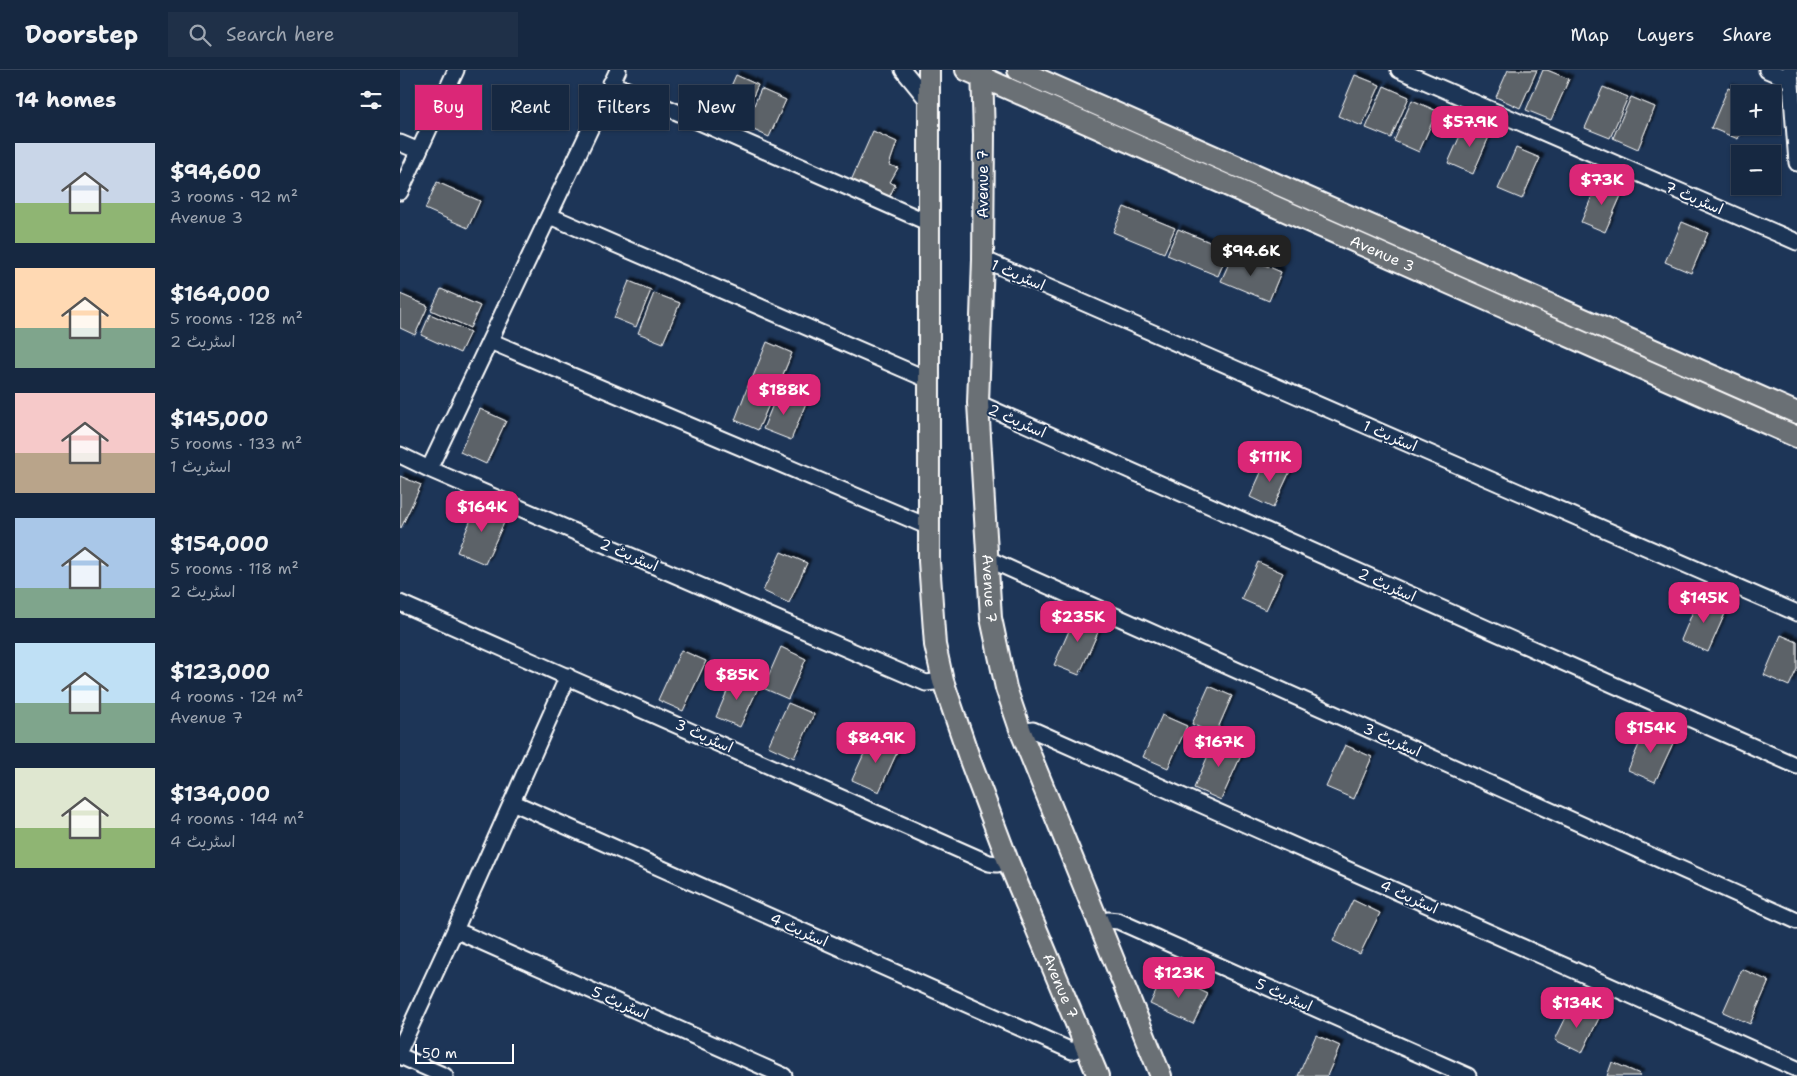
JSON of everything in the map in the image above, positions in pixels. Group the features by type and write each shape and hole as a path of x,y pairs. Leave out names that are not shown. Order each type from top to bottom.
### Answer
{"main road":[{"name":"Avenue 7","path":"929,70 929,527 930,584 935,645 943,681 971,763 1008,861 1098,1076"},
{"name":"Avenue 3","path":"1018,70 1797,414"},
{"name":"Avenue 7","path":"977,72 984,135 983,259 978,403 991,618 995,642 1006,688 1021,732 1160,1076"},
{"name":"Avenue 3","path":"977,72 1797,437"}],"street":[{"path":"400,192 456,70"},
{"path":"903,70 929,102"},
{"name":"اسٹریٹ 7","path":"1398,70 1797,242"},
{"path":"1767,70 1790,75 1797,163"},
{"path":"429,469 615,77 929,223"},
{"path":"400,143 419,151"},
{"path":"550,216 929,380"},
{"name":"اسٹریٹ 1","path":"983,259 1797,613"},
{"path":"490,341 929,527"},
{"name":"اسٹریٹ 2","path":"978,403 1797,766"},
{"name":"اسٹریٹ 2","path":"400,454 429,469 926,683 943,681"},
{"name":"اسٹریٹ 3","path":"988,559 1797,921"},
{"name":"اسٹریٹ 3","path":"400,602 989,863 997,864 1008,861"},
{"path":"400,1049 568,676"},
{"name":"اسٹریٹ 4","path":"1021,732 1033,730 1797,1069"},
{"name":"اسٹریٹ 4","path":"512,802 1072,1051 1086,1046"},
{"name":"اسٹریٹ 5","path":"1099,924 1108,920 1118,921 1468,1076"},
{"name":"اسٹریٹ 5","path":"455,930 784,1076"},
{"path":"400,1056 445,1076"}],"building":[{"path":"1508,70 1537,70 1520,108 1496,97"},
{"path":"1543,70 1569,79 1551,120 1526,110"},
{"path":"736,75 758,85 754,94 754,85 732,85"},
{"path":"1355,75 1380,85 1362,126 1338,116"},
{"path":"1384,86 1409,97 1391,138 1366,128"},
{"path":"1603,87 1628,97 1610,138 1585,128"},
{"path":"1728,88 1731,89 1731,135 1740,135 1738,139 1711,128"},
{"path":"761,89 786,100 769,137 754,130 754,105"},
{"path":"1631,97 1655,107 1638,149 1613,138"},
{"path":"1412,100 1437,111 1419,152 1394,141"},
{"path":"1466,122 1491,132 1473,174 1448,163"},
{"path":"873,131 897,142 889,165 898,168 890,182 895,185 888,200 850,183"},
{"path":"1516,148 1540,158 1522,199 1498,189"},
{"path":"1599,180 1623,191 1605,232 1581,222"},
{"path":"437,182 480,201 468,228 425,209"},
{"path":"1124,207 1175,228 1164,253 1113,232"},
{"path":"1682,222 1708,233 1691,273 1665,262"},
{"path":"1178,229 1229,250 1218,276 1167,255"},
{"path":"1234,252 1281,272 1269,301 1221,281"},
{"path":"629,281 651,290 636,327 614,318"},
{"path":"441,289 480,306 470,328 431,310"},
{"path":"654,293 680,303 663,343 638,333"},
{"path":"400,294 428,306 415,335 400,328"},
{"path":"430,314 470,332 460,353 421,335"},
{"path":"767,342 792,353 777,389 752,379"},
{"path":"749,383 774,393 758,430 735,420"},
{"path":"778,392 806,403 791,440 763,429"},
{"path":"480,409 506,421 486,464 460,452"},
{"path":"1267,459 1291,469 1273,508 1250,497"},
{"path":"400,476 421,485 401,528 400,528"},
{"path":"479,501 508,514 485,564 457,552"},
{"path":"781,552 807,563 789,603 763,591"},
{"path":"1258,562 1283,573 1266,610 1241,599"},
{"path":"1699,597 1727,609 1708,652 1681,640"},
{"path":"1078,610 1103,621 1079,675 1054,665"},
{"path":"1781,635 1797,642 1797,669 1789,686 1764,675"},
{"path":"781,647 806,659 788,699 763,688"},
{"path":"681,650 706,661 683,711 658,700"},
{"path":"734,675 759,686 740,727 716,717"},
{"path":"1209,686 1232,696 1215,735 1192,724"},
{"path":"788,703 814,714 794,758 768,746"},
{"path":"1162,715 1187,726 1168,768 1143,757"},
{"path":"1647,726 1675,739 1655,782 1628,770"},
{"path":"872,736 899,748 879,792 852,780"},
{"path":"1216,737 1244,749 1221,800 1194,788"},
{"path":"1345,745 1372,757 1354,799 1326,787"},
{"path":"1353,900 1380,913 1360,954 1333,941"},
{"path":"1742,969 1769,981 1750,1024 1723,1012"},
{"path":"1165,973 1208,994 1193,1024 1150,1004"},
{"path":"1572,1005 1599,1018 1582,1053 1555,1040"},
{"path":"1316,1035 1340,1046 1327,1076 1298,1076"},
{"path":"1612,1062 1640,1074 1639,1076 1607,1076"}]}
